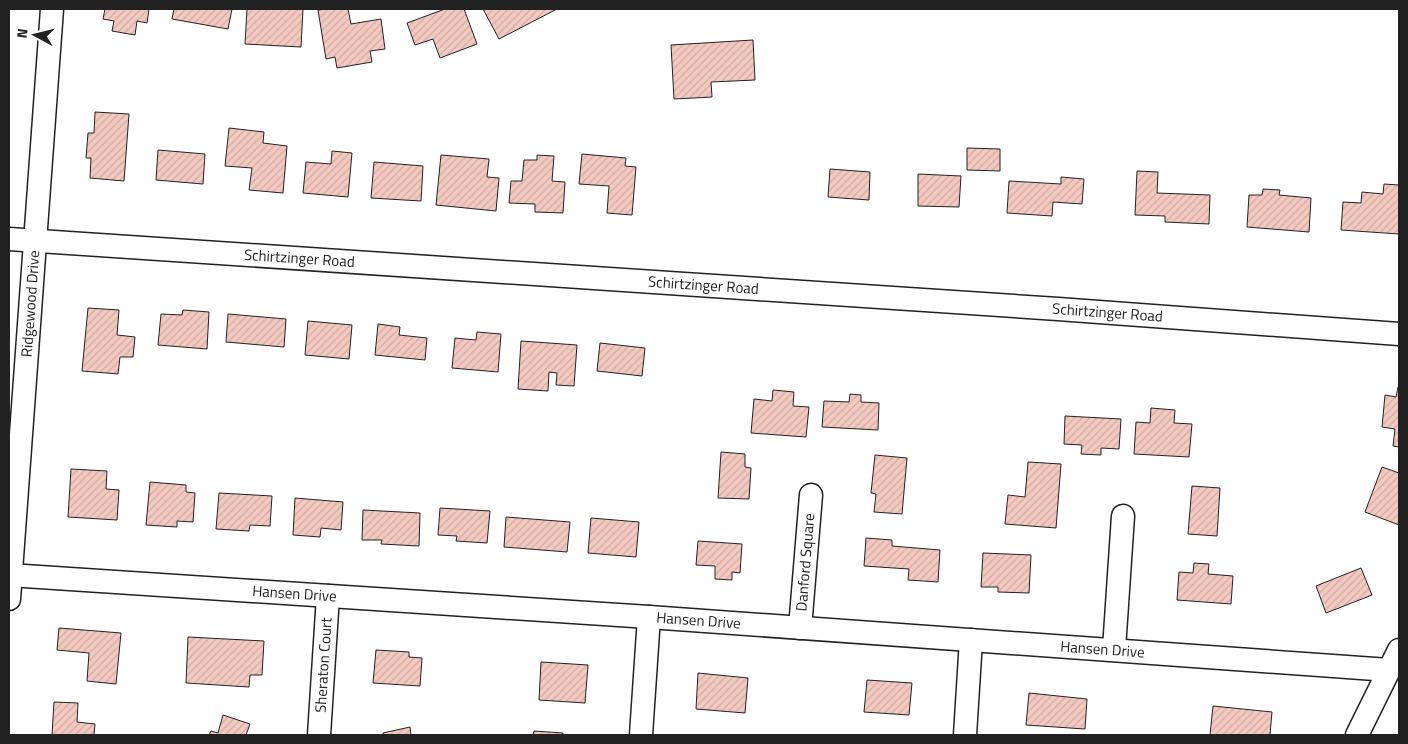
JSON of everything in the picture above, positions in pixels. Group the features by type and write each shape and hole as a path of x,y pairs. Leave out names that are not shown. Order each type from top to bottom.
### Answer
{"street":[{"name":"Ridgewood Drive","path":"9,599 52,9"},
{"name":"Schirtzinger Road","path":"9,239 1068,309 1399,334"},
{"name":"Danford Square","path":"800,628 811,495"},
{"path":"1114,649 1123,516"},
{"name":"Hansen Drive","path":"10,575 1114,649 1390,670"},
{"name":"Sheraton Court","path":"319,735 328,596"},
{"path":"642,735 649,617"},
{"path":"965,735 971,640"},
{"path":"1358,735 1399,650"}],"building":[{"path":"105,9 149,9 147,23 137,21 135,35 112,31 114,21 103,19"},
{"path":"174,9 232,9 228,29 172,19"},
{"path":"247,9 303,9 301,47 245,44"},
{"path":"348,9 351,24 381,19 385,49 370,51 372,62 337,68 335,57 326,59 318,10"},
{"path":"445,9 464,9 477,44 440,58 433,39 415,45 407,23"},
{"path":"483,9 557,9 499,39"},
{"path":"753,40 755,80 711,82 712,97 674,99 671,45"},
{"path":"95,112 129,114 124,181 90,178 91,158 86,158 88,133 94,133"},
{"path":"229,128 264,132 263,143 287,146 283,193 249,190 252,168 225,166"},
{"path":"967,148 1000,149 1000,171 967,170"},
{"path":"158,150 205,154 203,184 156,180"},
{"path":"332,151 352,153 348,197 303,193 306,162 331,164"},
{"path":"582,154 626,158 625,166 636,167 632,215 607,213 609,186 579,184"},
{"path":"441,155 489,159 487,177 499,178 496,211 436,205"},
{"path":"537,155 554,156 552,181 565,182 563,213 535,212 535,204 509,203 511,181 522,181 524,160 537,160"},
{"path":"374,162 423,166 421,201 371,198"},
{"path":"830,169 870,172 869,200 828,197"},
{"path":"1137,171 1158,172 1157,193 1210,195 1209,224 1165,222 1165,216 1135,215"},
{"path":"918,174 961,176 959,207 918,206"},
{"path":"1061,177 1084,179 1082,204 1053,202 1052,216 1007,213 1009,181 1061,184"},
{"path":"1384,184 1399,185 1399,234 1341,230 1343,202 1361,203 1362,192 1383,194"},
{"path":"1263,189 1280,190 1279,195 1311,198 1309,232 1247,227 1249,195 1262,195"},
{"path":"88,308 119,310 117,335 135,337 133,357 120,357 118,374 82,371"},
{"path":"183,310 209,312 207,349 158,345 161,314 182,315"},
{"path":"228,314 286,319 284,347 226,342"},
{"path":"308,321 352,325 349,359 305,355"},
{"path":"378,324 400,327 399,335 427,338 425,360 375,355"},
{"path":"477,332 501,334 498,372 452,368 455,338 476,340"},
{"path":"521,341 577,345 574,386 556,385 557,373 549,372 548,391 518,389"},
{"path":"600,343 645,348 642,376 597,371"},
{"path":"1398,387 1399,447 1393,446 1395,429 1382,427 1385,395 1396,397"},
{"path":"773,390 794,392 793,406 809,407 806,437 751,433 754,399 772,401"},
{"path":"850,394 861,395 861,402 879,403 878,430 822,427 824,401 849,402"},
{"path":"1151,408 1175,410 1174,423 1192,424 1189,457 1134,454 1136,422 1150,423"},
{"path":"1065,416 1121,419 1119,449 1101,448 1101,455 1081,454 1082,445 1064,444"},
{"path":"721,452 745,454 745,467 751,468 749,499 718,498"},
{"path":"875,455 907,458 902,514 874,512 876,494 871,493"},
{"path":"1028,462 1061,464 1056,528 1005,524 1008,495 1025,497"},
{"path":"1382,467 1399,473 1399,525 1365,512"},
{"path":"71,469 107,471 106,489 119,490 117,520 68,517"},
{"path":"150,482 186,485 186,492 195,493 193,522 177,521 177,527 146,525"},
{"path":"1192,486 1220,488 1217,536 1188,534"},
{"path":"219,493 272,496 270,526 250,525 249,531 216,529"},
{"path":"295,498 343,502 341,530 321,528 320,537 293,535"},
{"path":"440,508 490,511 487,543 456,541 457,536 438,535"},
{"path":"363,510 420,513 419,546 381,544 382,540 362,540"},
{"path":"506,517 570,522 567,552 504,547"},
{"path":"591,518 639,522 636,557 588,553"},
{"path":"866,538 892,540 892,546 940,550 938,582 908,580 909,569 864,566"},
{"path":"698,541 742,544 740,573 732,572 732,580 715,579 715,566 696,565"},
{"path":"983,553 1031,555 1029,593 998,592 998,587 981,587"},
{"path":"1194,563 1209,564 1208,574 1233,576 1231,604 1177,600 1179,572 1193,573"},
{"path":"1361,568 1372,595 1326,613 1316,586"},
{"path":"59,628 121,633 116,684 87,681 89,653 57,650"},
{"path":"188,637 264,641 262,675 250,675 249,687 186,683"},
{"path":"376,650 409,652 409,657 422,658 420,686 373,683"},
{"path":"541,662 588,665 585,703 539,700"},
{"path":"698,673 748,678 745,713 696,709"},
{"path":"867,680 912,683 909,715 864,712"},
{"path":"1029,693 1087,699 1085,729 1026,725"},
{"path":"54,702 78,703 77,722 95,724 94,735 52,735"},
{"path":"1213,706 1272,712 1270,735 1210,735"},
{"path":"223,715 250,724 246,735 209,735 211,731 218,733"},
{"path":"410,727 411,735 383,735 383,733"},
{"path":"534,731 563,733 563,735 533,735"}]}
